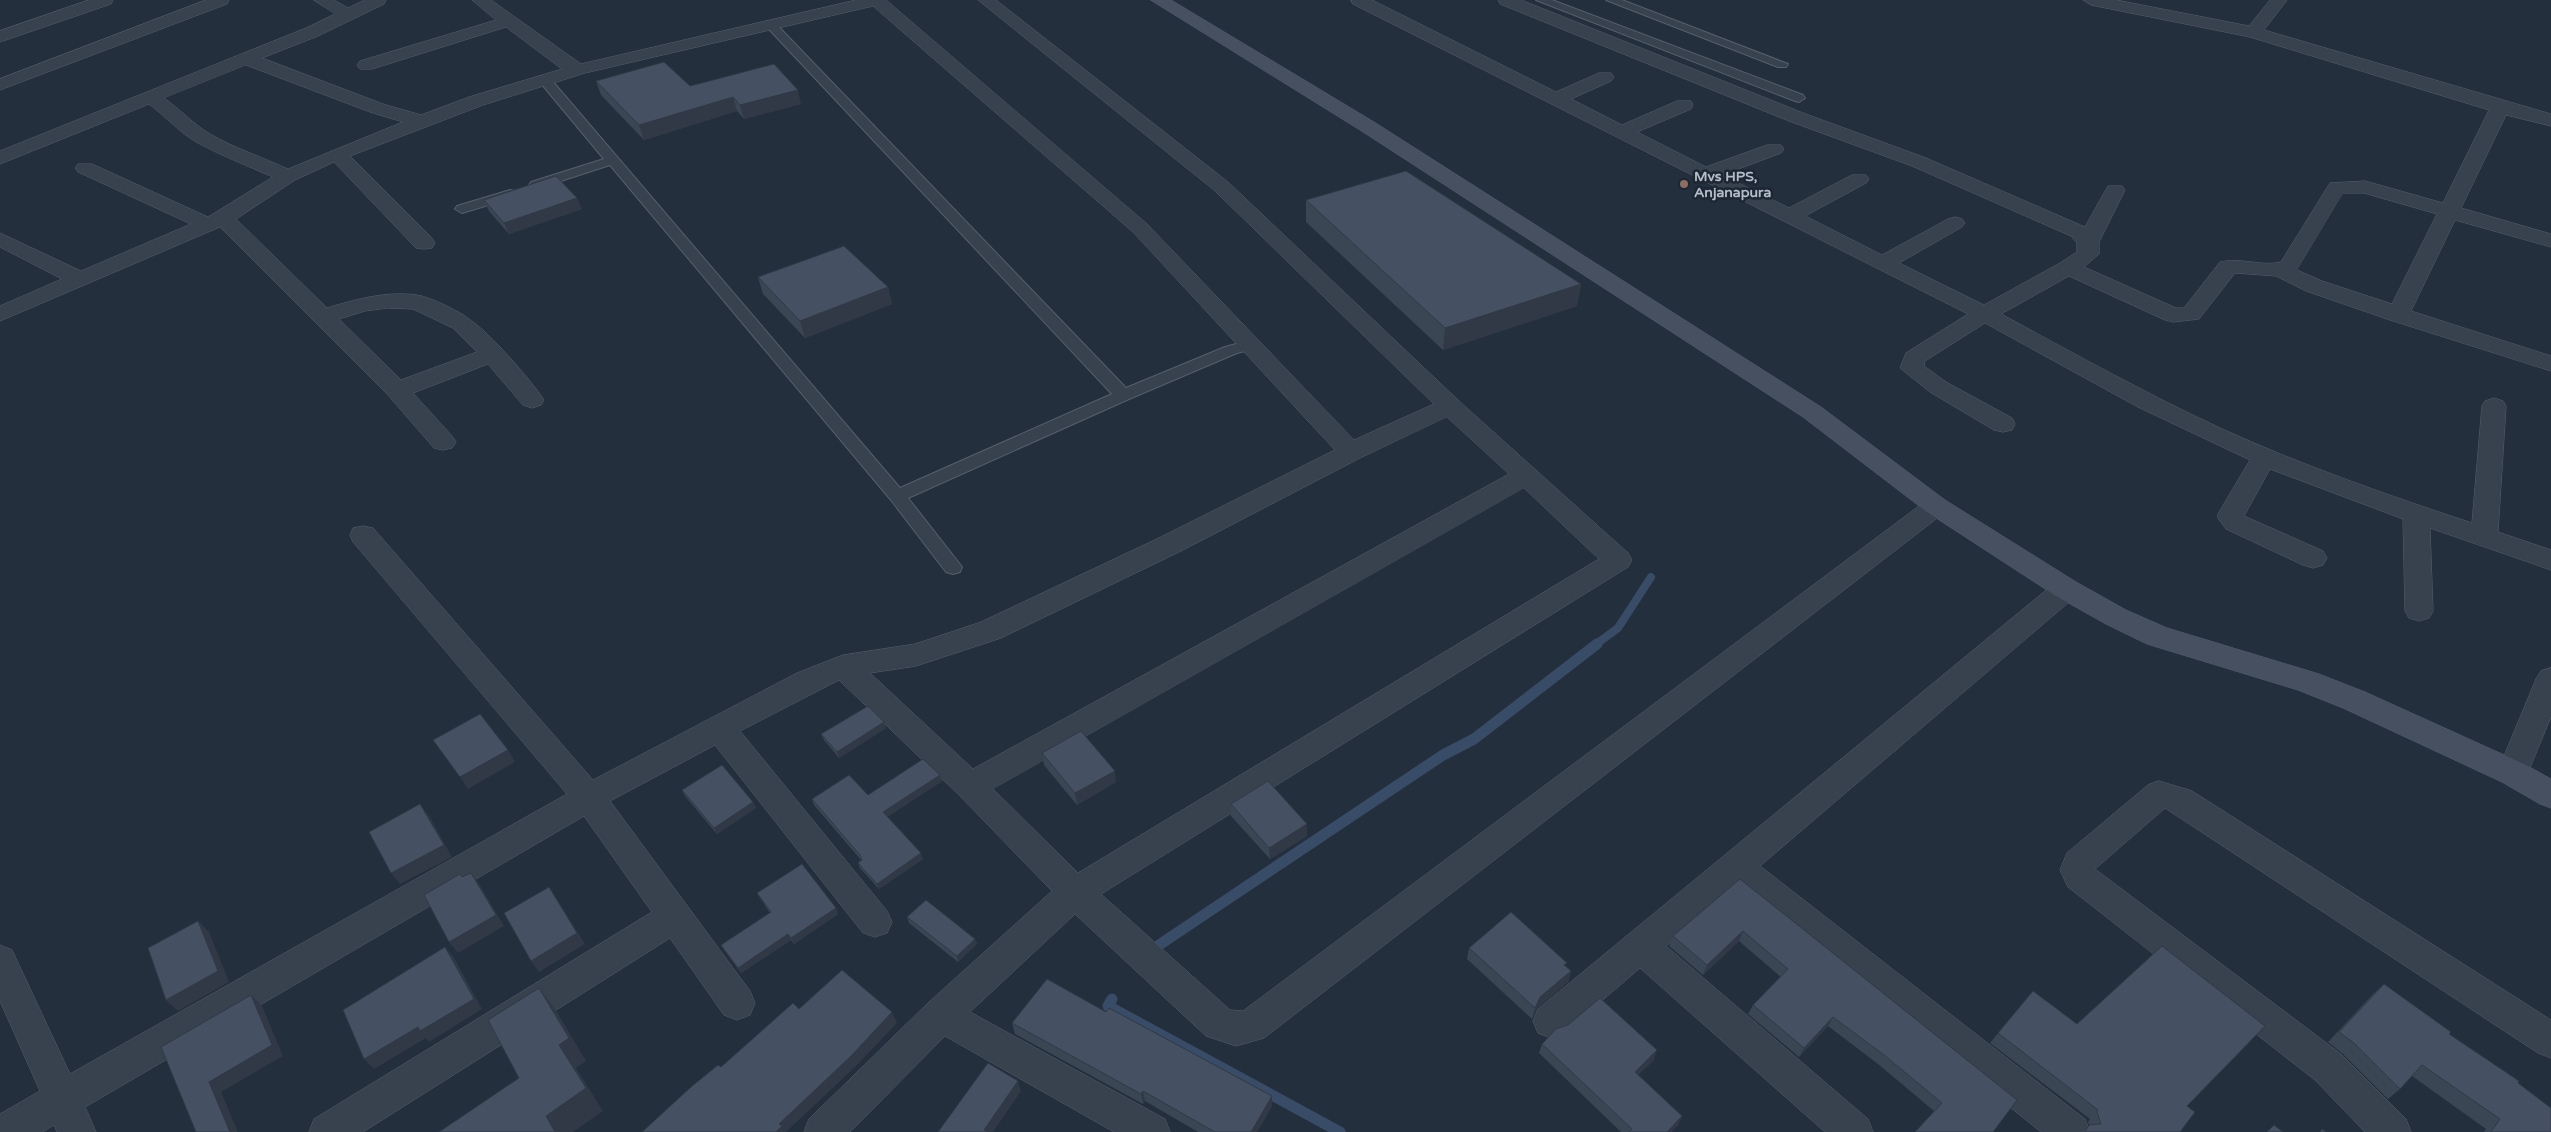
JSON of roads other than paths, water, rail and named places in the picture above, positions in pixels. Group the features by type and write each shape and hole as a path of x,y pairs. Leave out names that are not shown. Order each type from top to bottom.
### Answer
{"street":[{"path":"0,37 105,0"},
{"path":"0,85 221,0"},
{"path":"322,0 347,14"},
{"path":"0,158 246,60 378,0"},
{"path":"480,0 570,66 580,69"},
{"path":"0,314 215,221 288,176 337,154 421,121 544,79 580,69 770,24 838,4 877,0 1140,228 1351,452"},
{"path":"823,1132 941,1015 1074,892 1618,560 1450,406 1221,186 986,0"},
{"path":"1159,0 1367,126 1812,412 1936,506 2066,589 2116,617 2157,636 2308,682 2354,700 2513,773 2551,795"},
{"path":"1358,0 1984,314 2187,422 2313,477 2551,560"},
{"path":"2091,0 2154,6 2253,32 2504,108 2551,120"},
{"path":"2253,32 2279,0"},
{"path":"1528,2 1796,117 1919,162 2078,232 2088,242"},
{"path":"366,66 509,21"},
{"path":"246,60 286,71 391,115 421,121"},
{"path":"1556,99 1605,77"},
{"path":"151,97 176,115 185,126 205,139 288,176"},
{"path":"1622,132 1684,105"},
{"path":"2398,315 2499,109 2504,108"},
{"path":"1705,174 1774,149"},
{"path":"337,154 424,243"},
{"path":"0,163 6,166 7,171 0,176"},
{"path":"85,168 215,221 323,316 397,390 443,442"},
{"path":"1789,216 1859,179"},
{"path":"2281,270 2290,266 2337,187 2365,187 2551,241"},
{"path":"2003,424 1938,387 1912,368 1914,358 1984,314 2068,268 2088,254 2088,242 2115,190"},
{"path":"1883,263 1955,223"},
{"path":"1,240 79,279"},
{"path":"2068,268 2173,315 2185,316 2191,314 2228,267 2244,266 2281,270 2295,279 2398,315 2551,364"},
{"path":"323,316 371,303 388,301 417,302 461,323 492,354 532,400"},
{"path":"397,390 492,354"},
{"path":"5,1132 61,1098 589,797 808,681 843,666 916,655 991,630 1171,544 1351,452 1450,406"},
{"path":"2484,537 2494,406"},
{"path":"2264,457 2231,514 2231,518 2235,523 2313,558"},
{"path":"970,786 1526,476"},
{"path":"843,666 970,786 1074,892 1218,1024 1236,1029 1251,1026 1936,506"},
{"path":"2416,514 2419,612"},
{"path":"363,535 589,797 737,1003"},
{"path":"1552,1021 2066,589"},
{"path":"2513,773 2551,685"},
{"path":"719,727 875,922"},
{"path":"2392,1132 2328,1067 2080,877 2077,870 2079,864 2158,794 2168,794 2181,800 2551,1041"},
{"path":"1736,866 2071,1132"},
{"path":"328,1132 675,916"},
{"path":"1640,946 1854,1132"},
{"path":"0,961 77,1132"},
{"path":"941,1015 1151,1132"}],"lane":[{"path":"1612,0 1782,64"},
{"path":"1528,2 1799,98"},
{"path":"770,24 1123,395"},
{"path":"544,79 897,496 953,567"},
{"path":"462,209 613,160"},
{"path":"897,496 1123,395 1231,350 1250,345"}],"waterway":[{"path":"1595,645 1618,628 1651,577"},
{"path":"1159,945 1443,755 1474,739 1597,644"},
{"path":"1112,999 1108,1006 1340,1132"}],"place":[{"name":"Mvs HPS, Anjanapura","path":"1684,184"}]}
